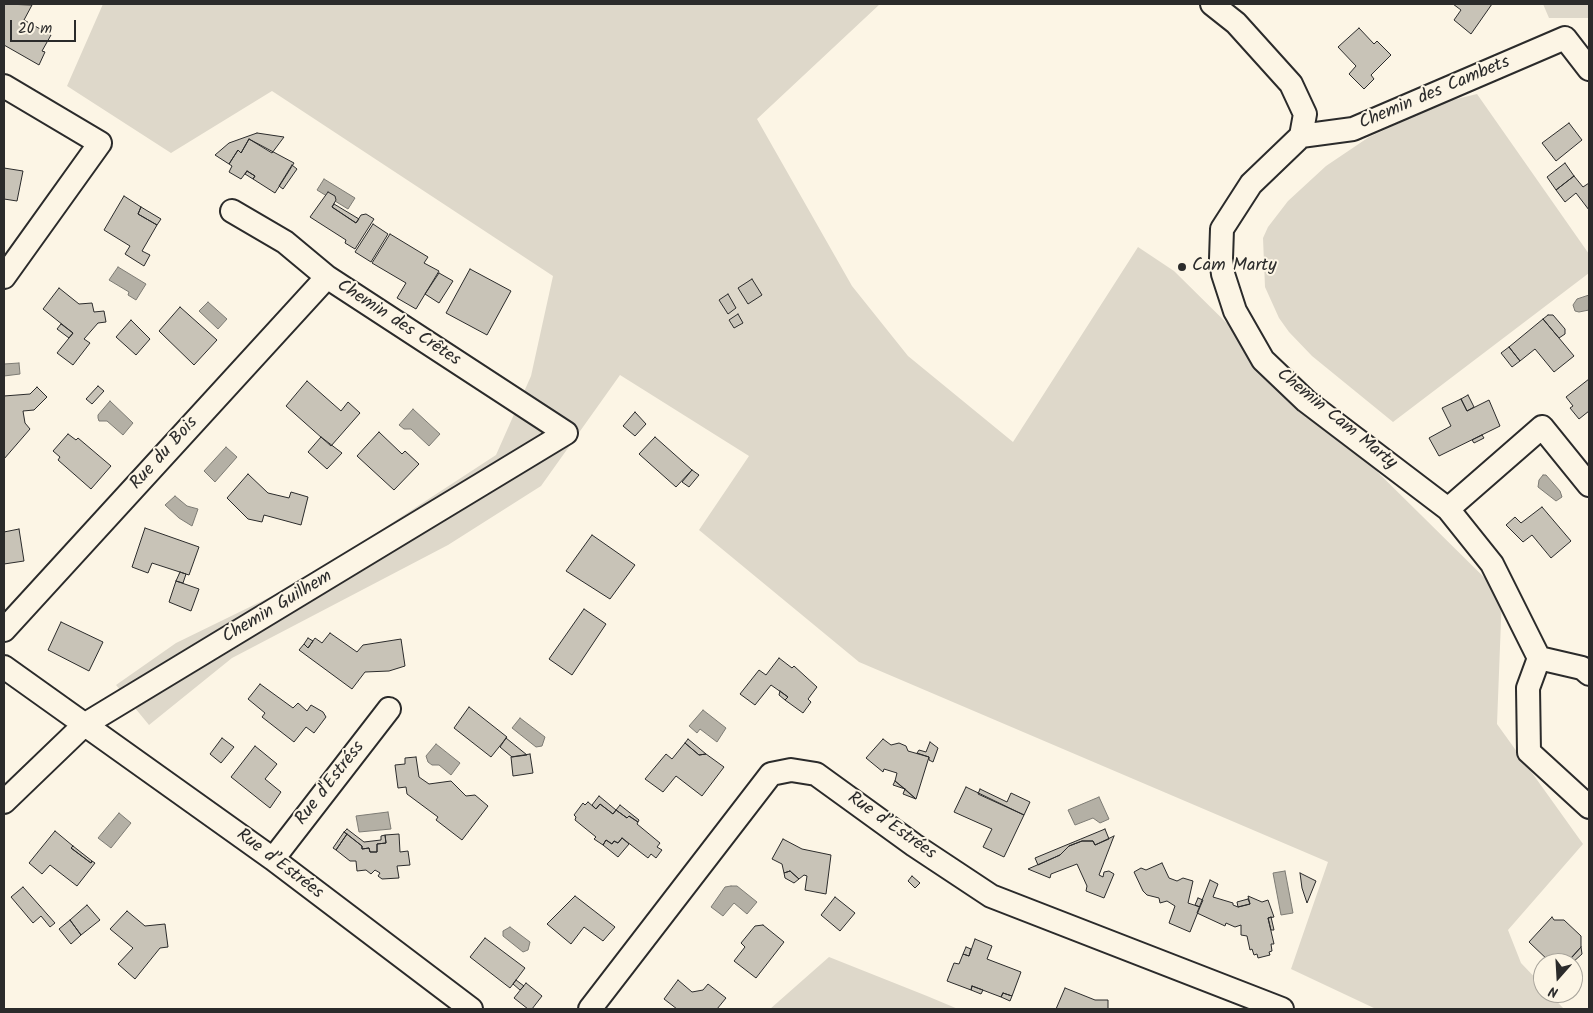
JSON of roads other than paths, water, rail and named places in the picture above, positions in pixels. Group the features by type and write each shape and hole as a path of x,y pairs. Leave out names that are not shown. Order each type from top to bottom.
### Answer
{"street":[{"path":"1212,4 1236,23 1291,84 1306,114 1301,136"},
{"name":"Chemin des Cambets","path":"1301,136 1353,128 1565,38 1589,69"},
{"path":"4,86 100,143 4,277"},
{"name":"Chemin Cam Marty","path":"1301,136 1251,184 1222,229 1221,259 1223,274 1235,311 1263,360 1306,400 1448,509 1492,564 1539,658"},
{"name":"Chemin des Crêtes","path":"232,211 285,242 327,277 566,433"},
{"name":"Rue du Bois","path":"4,630 327,277"},
{"path":"1448,509 1542,427 1589,485"},
{"name":"Chemin Guilhem","path":"4,802 84,725 566,433"},
{"path":"1589,674 1582,668 1539,658 1528,688 1530,752 1589,807"},
{"name":"Rue d’Estrées","path":"4,667 273,859 471,1009"},
{"name":"Rue d'Estréss","path":"273,859 389,709"},
{"name":"Rue d’Estrées","path":"590,1009 771,774 791,770 816,774 914,845 992,896 1282,1009"}],"place":[{"name":"Cam Marty","path":"1182,267"}]}
